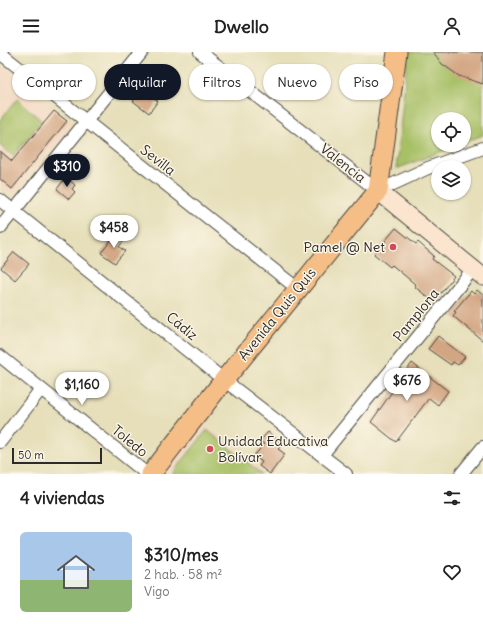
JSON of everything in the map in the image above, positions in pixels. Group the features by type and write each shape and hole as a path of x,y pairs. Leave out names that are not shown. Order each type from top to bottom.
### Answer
{"main road":[{"path":"378,191 397,52"},
{"name":"Avenida Quis Quis","path":"151,474 224,380 378,191"}],"street":[{"path":"0,228 142,52"},
{"name":"Valencia","path":"200,52 378,191 478,273"},
{"name":"Sevilla","path":"0,53 298,290"},
{"path":"378,191 428,168 483,148"},
{"name":"Cádiz","path":"0,200 224,380 346,474"},
{"name":"Pamplona","path":"322,455 478,273"},
{"name":"Toledo","path":"0,356 147,474"},
{"path":"0,442 41,389"},
{"path":"461,474 483,447"}],"shaded area":[{"path":"0,63 12,73 12,100 45,100 74,124 13,197 0,186"},
{"name":"Unidad Educativa Bolívar","path":"205,424 266,474 163,474"}],"green space":[{"path":"408,52 483,52 483,135 471,139 471,112 431,112 431,152 440,152 396,169"},
{"path":"16,100 18,100 42,121 13,156 0,146 0,120"},
{"name":"Unidad Educativa Bolívar","path":"207,430 262,474 172,474"}],"building":[{"path":"433,52 483,52 483,84 459,76 442,64"},
{"path":"157,100 158,101 149,113 133,101"},
{"path":"54,111 67,121 12,189 0,179 0,151 12,161"},
{"path":"66,177 75,185 72,189 75,192 69,199 57,189"},
{"path":"396,228 416,244 418,242 434,256 432,259 454,276 434,302 415,287 416,285 392,265 390,267 374,254"},
{"path":"117,233 125,239 119,247 125,251 115,263 101,253"},
{"path":"14,252 29,264 15,280 1,268"},
{"path":"477,290 483,295 483,341 453,316 456,312 454,311 471,291 474,294"},
{"path":"438,336 465,357 458,365 453,362 451,365 428,349"},
{"path":"412,363 448,391 438,405 429,398 396,442 371,422"},
{"path":"268,432 283,444 278,449 285,454 270,474 259,466 262,462 254,456 264,444 260,441"}],"place":[{"name":"Pamel @ Net","path":"393,247"},
{"name":"Unidad Educativa Bolívar","path":"210,449"}]}
